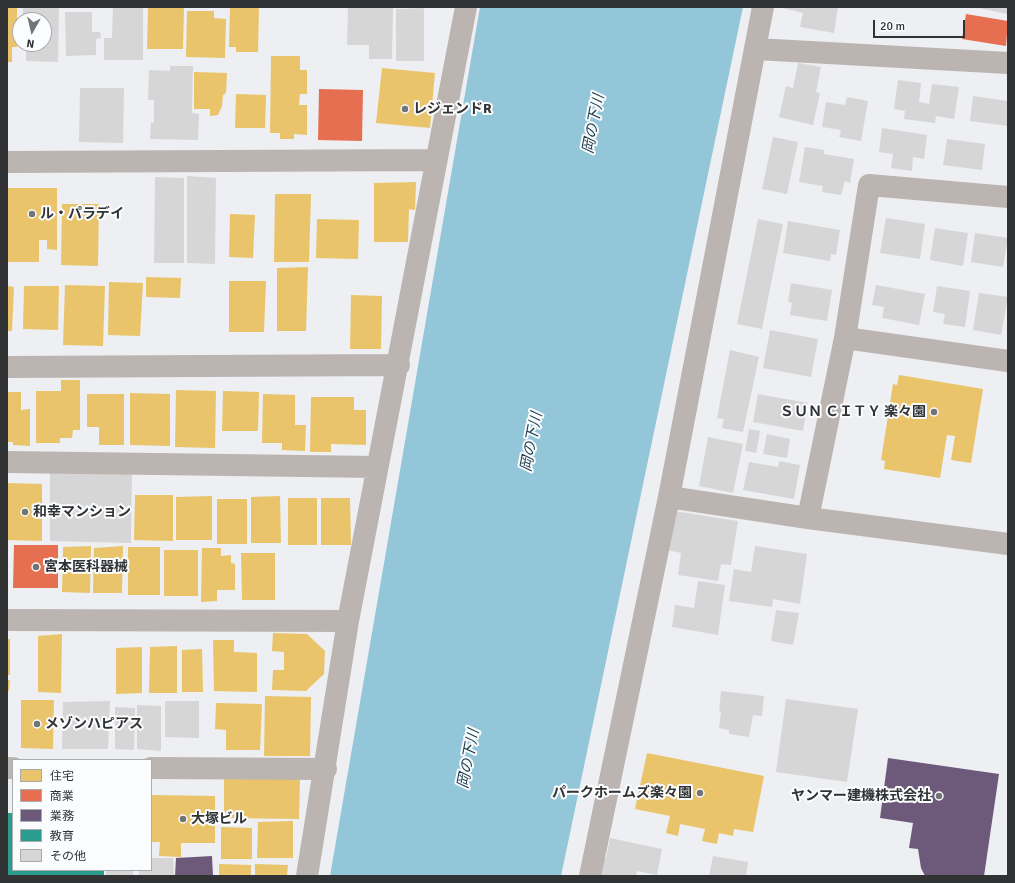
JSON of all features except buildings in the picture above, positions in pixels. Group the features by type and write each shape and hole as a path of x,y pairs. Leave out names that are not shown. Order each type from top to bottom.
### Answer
{"street":[{"path":"307,876 326,769 348,621 377,467 399,365 436,160 466,7"},
{"path":"590,876 669,497 763,7"},
{"path":"756,49 1008,64"},
{"path":"7,162 436,160"},
{"path":"808,518 845,338 869,185 1008,197"},
{"path":"845,338 1008,361"},
{"path":"7,367 399,365"},
{"path":"7,462 377,467"},
{"path":"669,497 808,518 1008,544"},
{"path":"7,620 348,621"},
{"path":"152,768 326,769"}],"water":[{"name":"岡の下川","path":"480,7 743,7 561,876 330,876"}],"place":[{"name":"レジェンドR","path":"405,109"},
{"name":"ル・パラデイ","path":"32,214"},
{"name":"ＳＵＮ ＣＩＴＹ 楽々園","path":"934,412"},
{"name":"和幸マンション","path":"25,512"},
{"name":"宮本医科器械","path":"36,567"},
{"name":"メゾンハピアス","path":"37,724"},
{"name":"パークホームズ楽々園","path":"700,793"},
{"name":"ヤンマー建機株式会社","path":"939,796"},
{"name":"大塚ビル","path":"183,819"}]}
